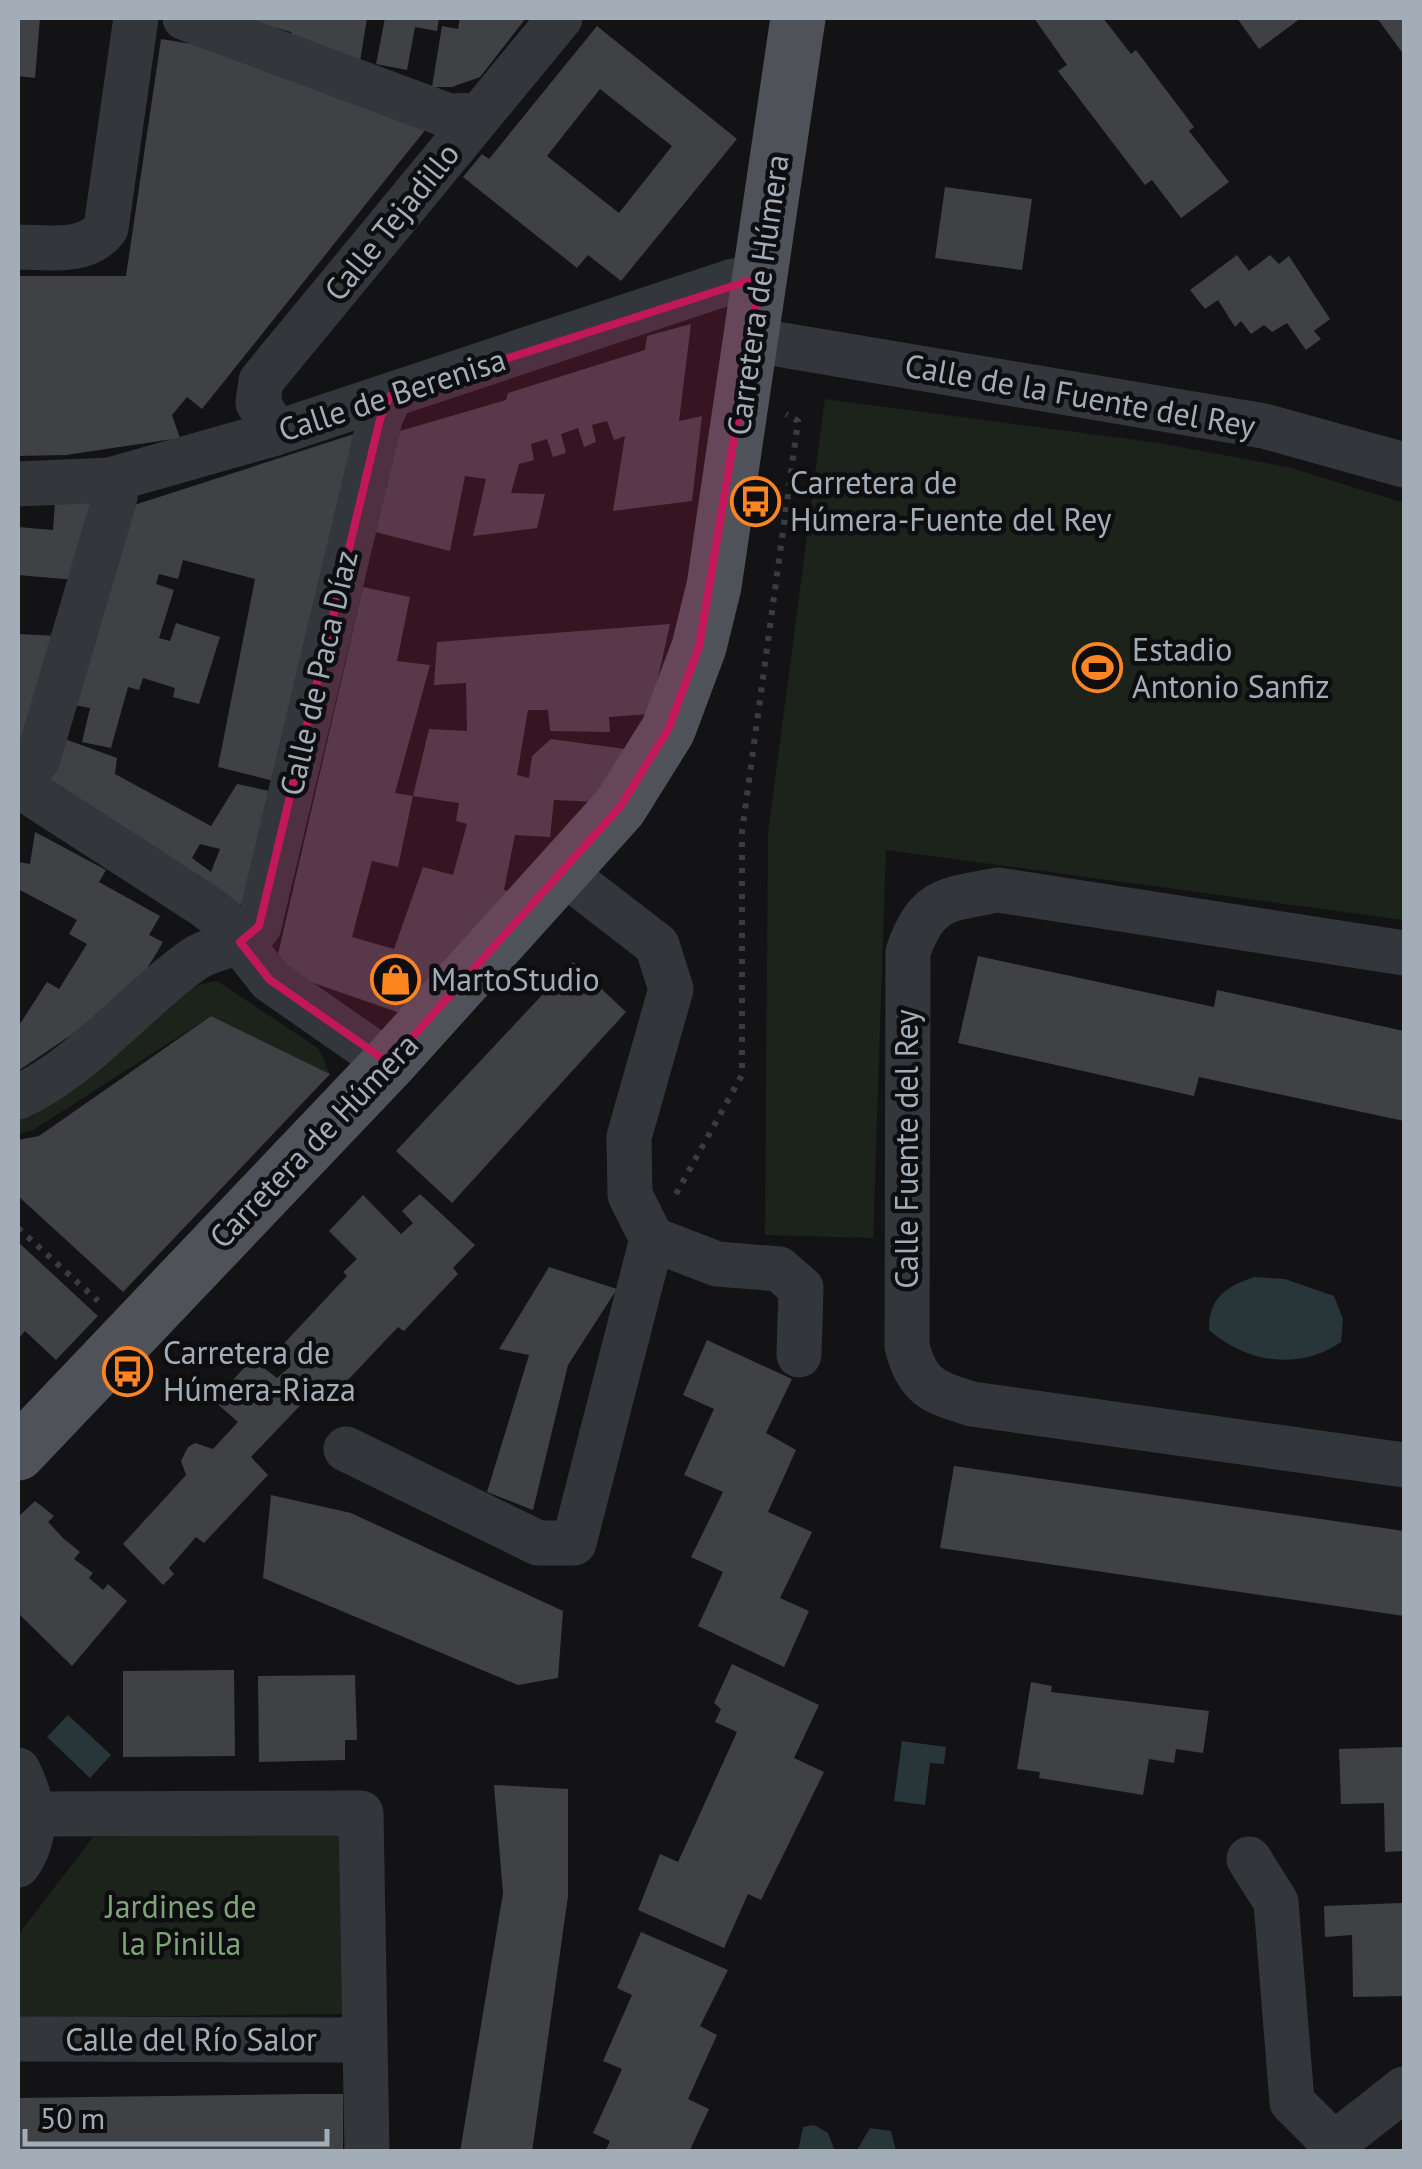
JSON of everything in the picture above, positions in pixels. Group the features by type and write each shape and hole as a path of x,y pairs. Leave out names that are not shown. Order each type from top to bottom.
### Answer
{"main road":[{"name":"Carretera de Húmera","path":"18,1453 389,1063 620,807 668,730 699,647 714,586 798,18"}],"street":[{"path":"18,247 78,246 95,242 106,228 136,18"},
{"path":"185,18 449,116 480,114"},
{"name":"Calle Tejadillo","path":"276,434 258,404 261,381 560,18"},
{"name":"Calle de Berenisa","path":"18,484 110,480 276,434 733,281 761,277"},
{"name":"Calle de la Fuente del Rey","path":"749,366 1264,426 1404,465"},
{"name":"Calle de Paca Díaz","path":"240,942 259,926 380,419 390,396"},
{"path":"110,480 116,497 38,759 18,781 204,905 270,980 389,1063"},
{"path":"346,1449 538,1543 574,1543 652,1239 630,1195 629,1136 671,989 657,945 561,871"},
{"name":"Calle Fuente del Rey","path":"1404,953 998,890 941,901 920,920 908,952 906,1346 914,1373 938,1394 972,1404 1404,1465"},
{"path":"18,1097 46,1083 158,986 203,953 240,942"},
{"path":"652,1239 717,1264 779,1269 801,1288 799,1355"},
{"path":"18,1770 34,1814 18,1865"},
{"path":"34,1814 360,1813 366,2152"},
{"path":"1249,1859 1276,1902 1292,2102 1333,2148 1404,2089"},
{"name":"Calle del Río Salor","path":"18,2039 365,2040"}],"path":[{"path":"652,1239 742,1074 742,832 798,421 749,366"},
{"path":"18,1228 110,1313"}],"highlighted area":[{"path":"761,277 699,647 668,730 620,807 389,1063 270,980 240,942 259,926 380,419 390,396"}],"green space":[{"name":"Estadio Antonio Sanfiz","path":"825,399 1159,443 1288,467 1404,503 1404,920 886,850 873,1238 765,1235 768,833"},
{"path":"217,981 319,1049 330,1074 211,1016 33,1130 18,1134 18,1085 201,984"},
{"name":"Jardines de la Pinilla","path":"340,1833 344,2014 18,2018 18,1935 93,1837"}],"shaded area":[{"path":"1254,1277 1285,1279 1334,1296 1343,1319 1341,1342 1308,1357 1274,1359 1240,1350 1209,1330 1212,1309 1221,1295"},
{"path":"68,1715 111,1755 90,1778 47,1737"},
{"path":"902,1741 946,1747 944,1764 930,1763 925,1805 894,1801"},
{"path":"814,2125 828,2133 834,2149 857,2150 870,2128 891,2131 896,2151 798,2151 803,2127"}],"building":[{"path":"18,18 40,18 35,78 18,76"},
{"path":"242,18 367,18 359,68 296,42 291,32"},
{"path":"385,18 439,18 437,31 415,27 407,70 376,64"},
{"path":"460,18 526,18 480,77 452,87 432,87 442,26 458,29"},
{"path":"1034,18 1103,18 1131,54 1136,50 1194,127 1189,131 1229,182 1181,218 1152,180 1145,185 1058,71 1067,65"},
{"path":"1237,18 1301,18 1259,49"},
{"path":"1377,18 1404,18 1404,55"},
{"path":"597,26 737,139 621,281 588,255 577,268 463,177 482,154 489,159","holes":["600,89 672,146 619,213 547,156"]},
{"path":"161,39 192,44 426,129 202,409 187,397 172,415 180,438 66,455 18,456 18,276 126,276"},
{"path":"945,187 1032,199 1022,270 935,258"},
{"path":"1237,255 1249,271 1270,255 1279,264 1289,256 1330,319 1314,331 1321,339 1306,350 1287,323 1272,332 1264,325 1251,334 1241,321 1235,327 1218,300 1205,309 1190,290"},
{"path":"691,324 679,421 702,416 692,501 613,511 625,436 614,440 607,421 592,425 596,442 584,447 578,428 561,434 566,453 553,457 547,439 531,444 534,460 519,464 511,493 545,494 537,528 473,536 486,479 465,476 450,551 375,532 400,431 506,400 508,393 645,350 647,336"},
{"path":"354,434 278,782 218,767 255,579 183,560 178,579 159,574 156,584 174,590 159,638 170,641 176,623 220,637 199,704 173,697 175,688 143,678 139,690 128,687 111,748 82,742 90,708 69,704 128,507"},
{"path":"55,503 96,503 75,580 18,575 18,527 53,530"},
{"path":"363,587 410,597 397,661 430,665 395,793 413,796 429,729 467,731 466,683 434,685 437,642 670,624 650,714 609,717 610,732 550,731 548,710 528,710 517,775 529,778 532,756 551,739 632,750 599,802 554,800 550,837 515,835 504,890 514,893 400,1013 296,977 278,954","holes":["413,796 459,803 456,821 467,824 453,875 423,867 394,949 352,937 372,861 398,867"]},
{"path":"18,634 58,636 18,756"},
{"path":"62,738 117,758 115,774 211,826 237,784 274,792 249,907 221,899 50,780","holes":["200,844 220,849 211,872 192,858"]},
{"path":"35,832 106,870 99,882 160,916 149,935 163,942 132,994 18,1071 18,1027 47,982 59,989 87,944 69,934 77,920 18,889 18,862 30,864"},
{"path":"978,956 1214,1007 1217,990 1404,1031 1404,1121 1199,1077 1194,1096 958,1043"},
{"path":"573,962 626,1012 452,1203 396,1151"},
{"path":"211,1016 330,1074 123,1292 18,1196 18,1140 39,1136"},
{"path":"420,1194 475,1245 453,1268 458,1274 404,1331 398,1327 328,1401 316,1389 251,1457 268,1475 204,1543 196,1537 169,1568 174,1574 163,1585 123,1544 186,1475 181,1461 188,1447 195,1443 213,1449 238,1422 214,1401 252,1359 277,1378 291,1366 276,1352 347,1276 343,1272 357,1259 329,1231 363,1195 401,1234 413,1223 402,1211"},
{"path":"18,1242 98,1316 56,1360 25,1331 18,1339"},
{"path":"549,1267 617,1289 568,1365 533,1510 487,1492 529,1355 499,1349"},
{"path":"707,1340 792,1379 766,1433 796,1450 768,1512 812,1532 780,1598 809,1611 784,1667 698,1626 723,1572 691,1557 723,1492 684,1475 714,1409 683,1395"},
{"path":"954,1466 1404,1531 1404,1616 940,1548"},
{"path":"271,1495 351,1513 563,1611 558,1678 518,1685 263,1578"},
{"path":"35,1501 54,1516 48,1522 80,1552 74,1559 93,1573 89,1578 103,1590 108,1584 127,1601 72,1666 18,1613 18,1517"},
{"path":"732,1664 819,1705 794,1758 824,1772 761,1900 748,1894 724,1948 638,1910 660,1854 678,1862 737,1732 715,1722 721,1709 714,1703"},
{"path":"234,1670 235,1756 123,1757 123,1671"},
{"path":"355,1675 357,1740 345,1740 345,1760 259,1762 258,1676"},
{"path":"1031,1682 1052,1686 1051,1692 1209,1711 1203,1753 1176,1749 1174,1763 1149,1759 1143,1795 1039,1778 1040,1772 1017,1769"},
{"path":"1404,1747 1404,1851 1385,1852 1384,1803 1341,1804 1339,1749"},
{"path":"494,1785 568,1789 568,1896 532,2152 460,2152 503,1893"},
{"path":"1402,1903 1404,1996 1353,1997 1352,1935 1325,1937 1324,1906"},
{"path":"641,1932 728,1970 700,2026 717,2035 688,2099 709,2109 689,2152 605,2152 610,2141 593,2133 622,2069 603,2061 632,1995 617,1988"},
{"path":"343,2094 343,2152 18,2152 18,2098"}],"place":[{"name":"Carretera de Húmera-Fuente del Rey","path":"755,501"},
{"name":"Estadio Antonio Sanfiz","path":"1097,668"},
{"name":"MartoStudio","path":"396,980"},
{"name":"Carretera de Húmera-Riaza","path":"128,1371"}]}
